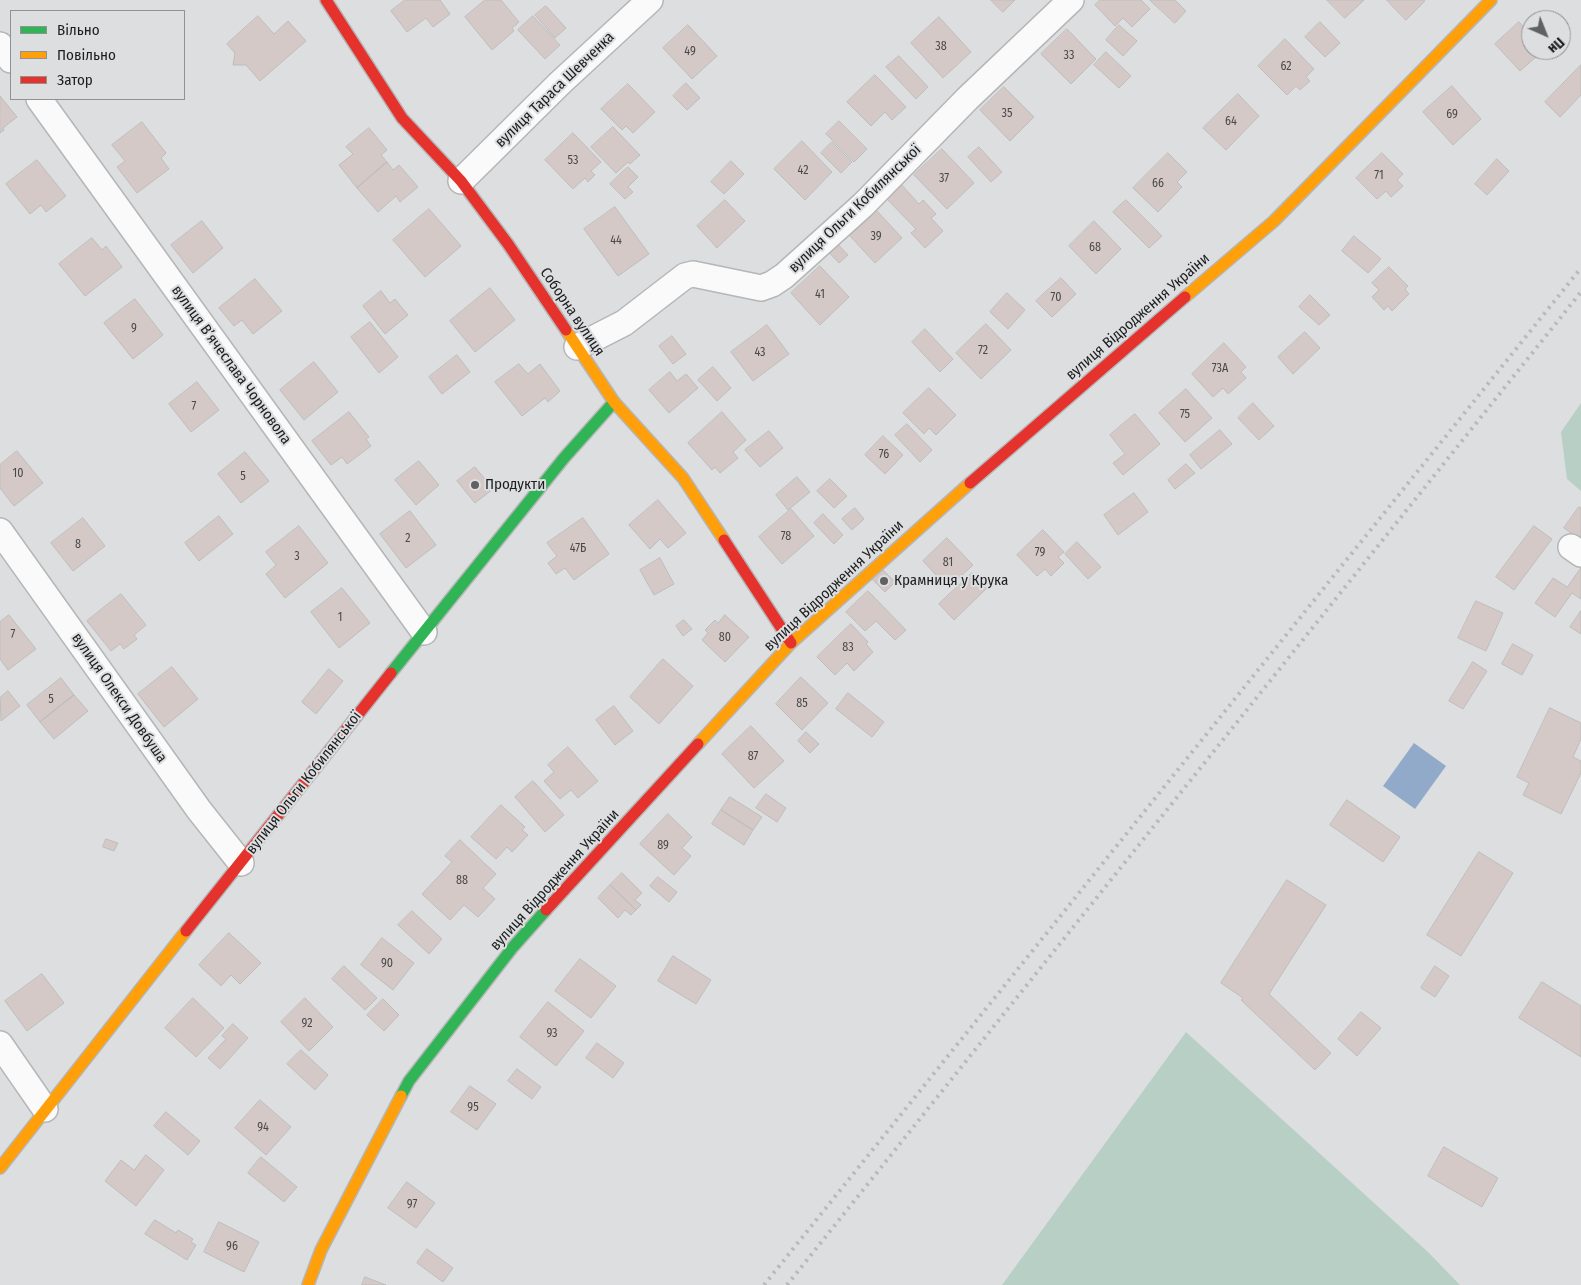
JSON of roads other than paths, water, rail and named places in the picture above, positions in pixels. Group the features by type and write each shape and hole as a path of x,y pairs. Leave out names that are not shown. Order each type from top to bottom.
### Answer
{"street":[{"name":"Соборна вулиця","path":"326,0 402,118 461,181 508,244 614,402 682,478 791,643"},
{"name":"вулиця Тараса Шевченка","path":"461,181 560,83 650,0"},
{"name":"вулиця Ольги Кобилянської","path":"577,347 624,322 685,276 693,274 761,288 772,284 784,276 863,205 968,98 1071,0"},
{"name":"вулиця Відродження України","path":"308,1285 321,1250 409,1081 513,947 791,643 1027,432 1274,221 1490,0"},
{"path":"0,45 10,59"},
{"name":"вулиця Вʼячеслава Чорновола","path":"40,100 424,632"},
{"name":"вулиця Ольги Кобилянської","path":"0,1168 424,632 564,458 614,402"},
{"name":"вулиця Олекси Довбуша","path":"0,530 199,810 241,863"},
{"path":"0,1044 45,1109"}],"water":[{"path":"1414,743 1446,766 1415,809 1383,786"}],"railway":[{"path":"764,1285 1581,268"},
{"path":"787,1285 1581,292"}],"place":[{"name":"Продукти","path":"475,485"},
{"name":"Крамниця у Крука","path":"884,581"}]}
